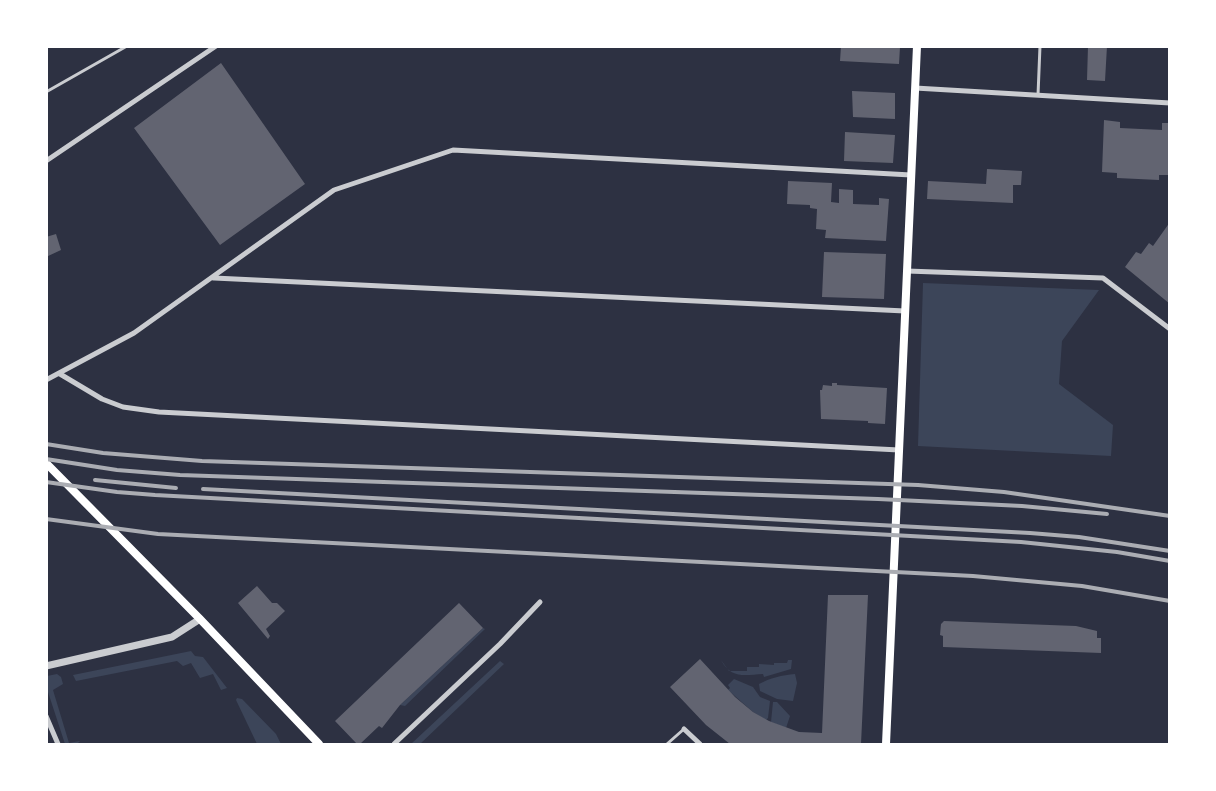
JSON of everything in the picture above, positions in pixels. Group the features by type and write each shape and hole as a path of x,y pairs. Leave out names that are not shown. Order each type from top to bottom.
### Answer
{"main road":[{"path":"886,744 917,46"},
{"path":"46,463 319,744"}],"street":[{"path":"46,161 216,46"},
{"path":"915,88 1170,102"},
{"path":"46,380 134,333 334,190 453,150 911,175"},
{"path":"907,271 1103,278 1169,328"},
{"path":"213,278 905,311"},
{"path":"60,374 102,399 123,406 159,412 898,450"},
{"path":"394,744 500,644 540,602"},
{"path":"46,666 172,637 200,619"},
{"path":"46,716 58,744"},
{"path":"684,729 700,744"}],"lane":[{"path":"46,92 127,46"},
{"path":"1038,95 1040,46"},
{"path":"667,744 684,729"}],"shaded area":[{"path":"923,283 1099,290 1062,341 1059,384 1113,425 1111,456 918,446"},
{"path":"483,628 485,629 405,706 400,705"},
{"path":"191,651 195,656 203,657 227,688 221,690 213,674 200,678 191,663 183,666 177,661 76,681 73,675"},
{"path":"788,660 792,660 791,669 764,677 763,674 744,675 730,671 747,671 747,667 759,667 759,664 774,665 774,663 787,663"},
{"path":"500,661 504,664 420,744 411,744"},
{"path":"57,674 61,677 63,684 53,690 69,743 80,741 77,744 65,744 47,689 47,676"},
{"path":"795,674 797,683 793,701 777,699 760,691 759,684 763,682"},
{"path":"734,679 753,687 760,697 770,701 766,720 728,690 730,688 728,685"},
{"path":"237,698 242,699 276,734 281,744 257,744"},
{"path":"773,702 777,702 790,716 786,728 771,722"}],"building":[{"path":"841,46 900,47 899,64 840,61"},
{"path":"1088,46 1107,46 1105,81 1087,80"},
{"path":"221,63 305,184 220,245 134,128"},
{"path":"852,91 895,93 895,119 853,117"},
{"path":"1104,120 1120,122 1120,128 1162,130 1162,123 1170,123 1170,175 1159,175 1159,180 1117,178 1117,173 1102,172"},
{"path":"845,132 895,135 893,163 844,161"},
{"path":"987,169 1022,171 1021,185 1013,185 1013,203 927,199 928,181 986,184"},
{"path":"788,181 832,183 831,202 839,203 839,189 853,190 853,204 879,205 879,198 889,199 886,241 825,238 826,230 816,229 817,209 810,208 810,205 787,204"},
{"path":"1170,222 1170,304 1125,267 1136,252 1141,254 1149,243 1153,246"},
{"path":"56,234 61,250 46,257 46,237"},
{"path":"824,252 886,254 884,299 822,297"},
{"path":"832,383 887,388 885,424 821,419 820,390 823,385 832,386"},
{"path":"257,586 272,603 277,603 285,611 266,629 270,636 268,639 238,603"},
{"path":"828,595 868,595 861,744 730,744 706,725 670,687 700,659 735,697 753,712 769,721 799,732 822,733"},
{"path":"459,603 483,628 400,705 382,728 379,726 360,744 357,744 335,721"},
{"path":"944,621 1076,626 1097,631 1097,638 1101,638 1101,653 943,647 943,636 940,635 941,624"}],"railway":[{"path":"46,444 103,453 202,461 918,485 1004,492 1170,516"},
{"path":"46,459 117,470 180,475 878,499 1022,506 1107,514"},
{"path":"95,480 176,488"},
{"path":"46,482 155,495 1021,542 1117,552 1170,561"},
{"path":"203,489 1030,533 1079,537 1170,551"},
{"path":"46,519 158,534 973,576 1082,586 1170,601"}]}
